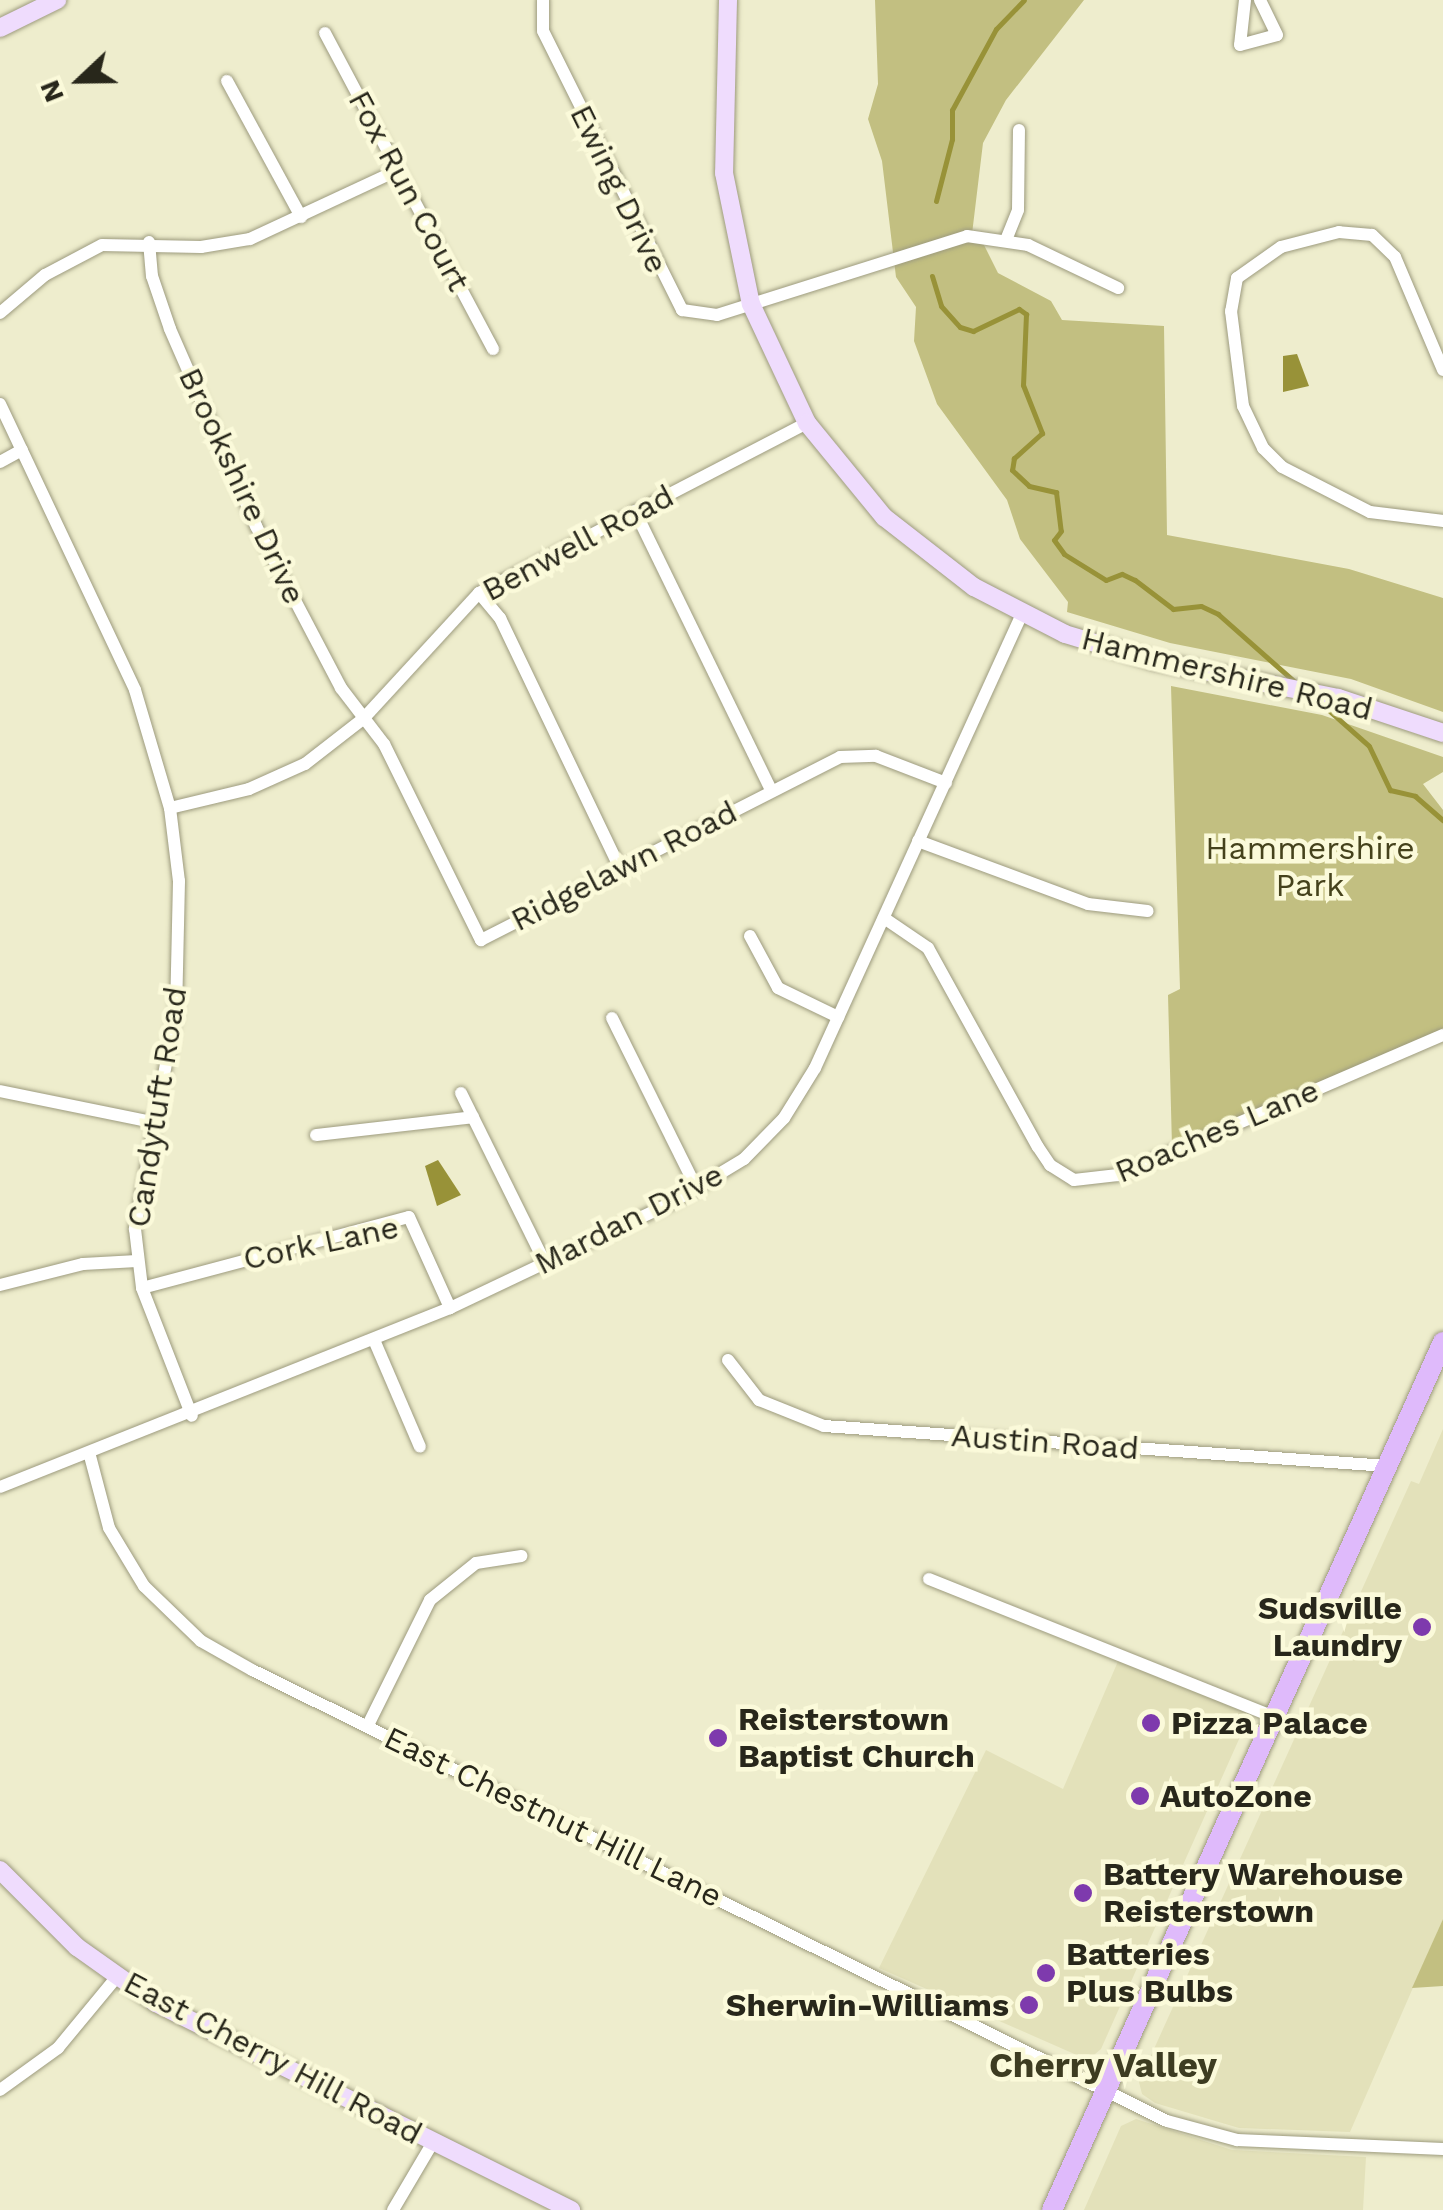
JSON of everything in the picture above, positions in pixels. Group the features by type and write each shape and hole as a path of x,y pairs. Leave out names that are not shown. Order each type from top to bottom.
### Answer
{"main road":[{"path":"1052,2210 1443,1342"}],"street":[{"path":"0,28 58,0"},
{"name":"Ewing Drive","path":"543,0 543,30 676,303 705,316 930,244 967,236 1006,240"},
{"name":"Hammershire Road","path":"728,0 724,173 750,304 807,423 884,517 925,553 1021,615 1109,649 1386,712 1443,733"},
{"path":"1245,0 1240,45 1277,35 1260,0"},
{"name":"Fox Run Court","path":"326,33 492,349"},
{"path":"227,81 301,217"},
{"path":"1019,130 1018,210 1006,240 1118,288"},
{"path":"0,313 86,251 149,242 224,245 301,217 398,170"},
{"path":"1443,370 1395,257 1372,235 1339,232 1281,246 1237,278 1231,311 1243,406 1262,448 1282,468 1384,518 1443,521"},
{"name":"Brookshire Drive","path":"149,242 152,276 218,444 341,688 364,718"},
{"name":"Candytuft Road","path":"0,404 129,676 170,808 179,968 137,1203 137,1261 142,1288 192,1416"},
{"name":"Benwell Road","path":"170,808 278,778 364,718 479,594 807,423"},
{"path":"0,462 22,450"},
{"path":"635,511 771,790"},
{"path":"479,594 500,618 621,870"},
{"name":"Mardan Drive","path":"0,1488 192,1416 450,1308 697,1189 768,1138 801,1094 1021,615"},
{"name":"Ridgelawn Road","path":"364,718 384,744 481,940 771,790 857,754 946,783"},
{"path":"918,841 1088,904 1148,911"},
{"name":"Roaches Lane","path":"884,918 914,932 935,958 1038,1147 1050,1165 1074,1180 1118,1176 1443,1035"},
{"path":"750,936 778,988 838,1017"},
{"path":"612,1018 697,1189"},
{"path":"0,1091 153,1122"},
{"path":"461,1094 545,1263"},
{"path":"316,1135 473,1117"},
{"name":"Cork Lane","path":"142,1288 409,1217 450,1308"},
{"path":"0,1285 82,1264 137,1261"},
{"path":"374,1340 420,1446"},
{"name":"Austin Road","path":"728,1360 759,1400 824,1426 1387,1466"},
{"name":"East Chestnut Hill Lane","path":"90,1456 109,1528 160,1605 216,1650 1106,2089 1206,2134 1443,2149"},
{"path":"368,1725 430,1600 476,1562 521,1556"},
{"path":"929,1579 1274,1717"},
{"name":"East Cherry Hill Road","path":"0,1870 116,1978 194,2024 571,2210"},
{"path":"0,2090 58,2048 116,1978"},
{"path":"393,2210 433,2142"}],"shaded area":[{"path":"1297,354 1309,386 1283,392 1283,356"},
{"path":"438,1160 461,1195 437,1206 425,1166"},
{"path":"1443,1429 1443,1919 1350,2132 1239,2128 1155,2103 1142,2094 1139,2082 1411,1481 1419,1484"},
{"path":"1119,1659 1245,1711 1248,1719 1101,2049 1088,2060 879,1968 986,1750 1063,1789"},
{"path":"1136,2119 1232,2150 1366,2157 1363,2210 1084,2210 1121,2126"}],"green space":[{"path":"875,0 1084,0 1006,100 983,143 972,234 981,239 998,273 1051,301 1062,320 1164,326 1167,535 1349,569 1443,598 1443,712 1351,679 1170,643 1067,612 1068,602 1020,539 1007,500 937,404 914,341 916,307 896,277 882,161 868,119 878,84"},
{"name":"Hammershire Park","path":"1171,686 1322,715 1443,757 1443,772 1423,784 1443,810 1443,1029 1172,1146 1168,995 1180,989"},
{"path":"1443,1919 1443,1986 1412,1988"}],"waterway":[{"path":"936,201 952,139 952,110 996,29 1024,0"},
{"path":"932,276 941,306 960,327 973,331 1019,309 1026,314 1023,385 1042,433 1014,458 1012,470 1029,486 1056,492 1061,531 1054,540 1064,554 1106,580 1122,574 1135,580 1173,609 1201,606 1218,614 1297,684"},
{"path":"1317,700 1369,746 1390,790 1415,796 1443,820"}],"place":[{"name":"Sudsville Laundry","path":"1422,1627"},
{"name":"Pizza Palace","path":"1151,1723"},
{"name":"Reisterstown Baptist Church","path":"718,1738"},
{"name":"AutoZone","path":"1140,1796"},
{"name":"Battery Warehouse Reisterstown","path":"1083,1893"},
{"name":"Batteries Plus Bulbs","path":"1046,1973"},
{"name":"Sherwin-Williams","path":"1029,2005"}],"district":[{"name":"Cherry Valley","path":"1103,2065"}]}
